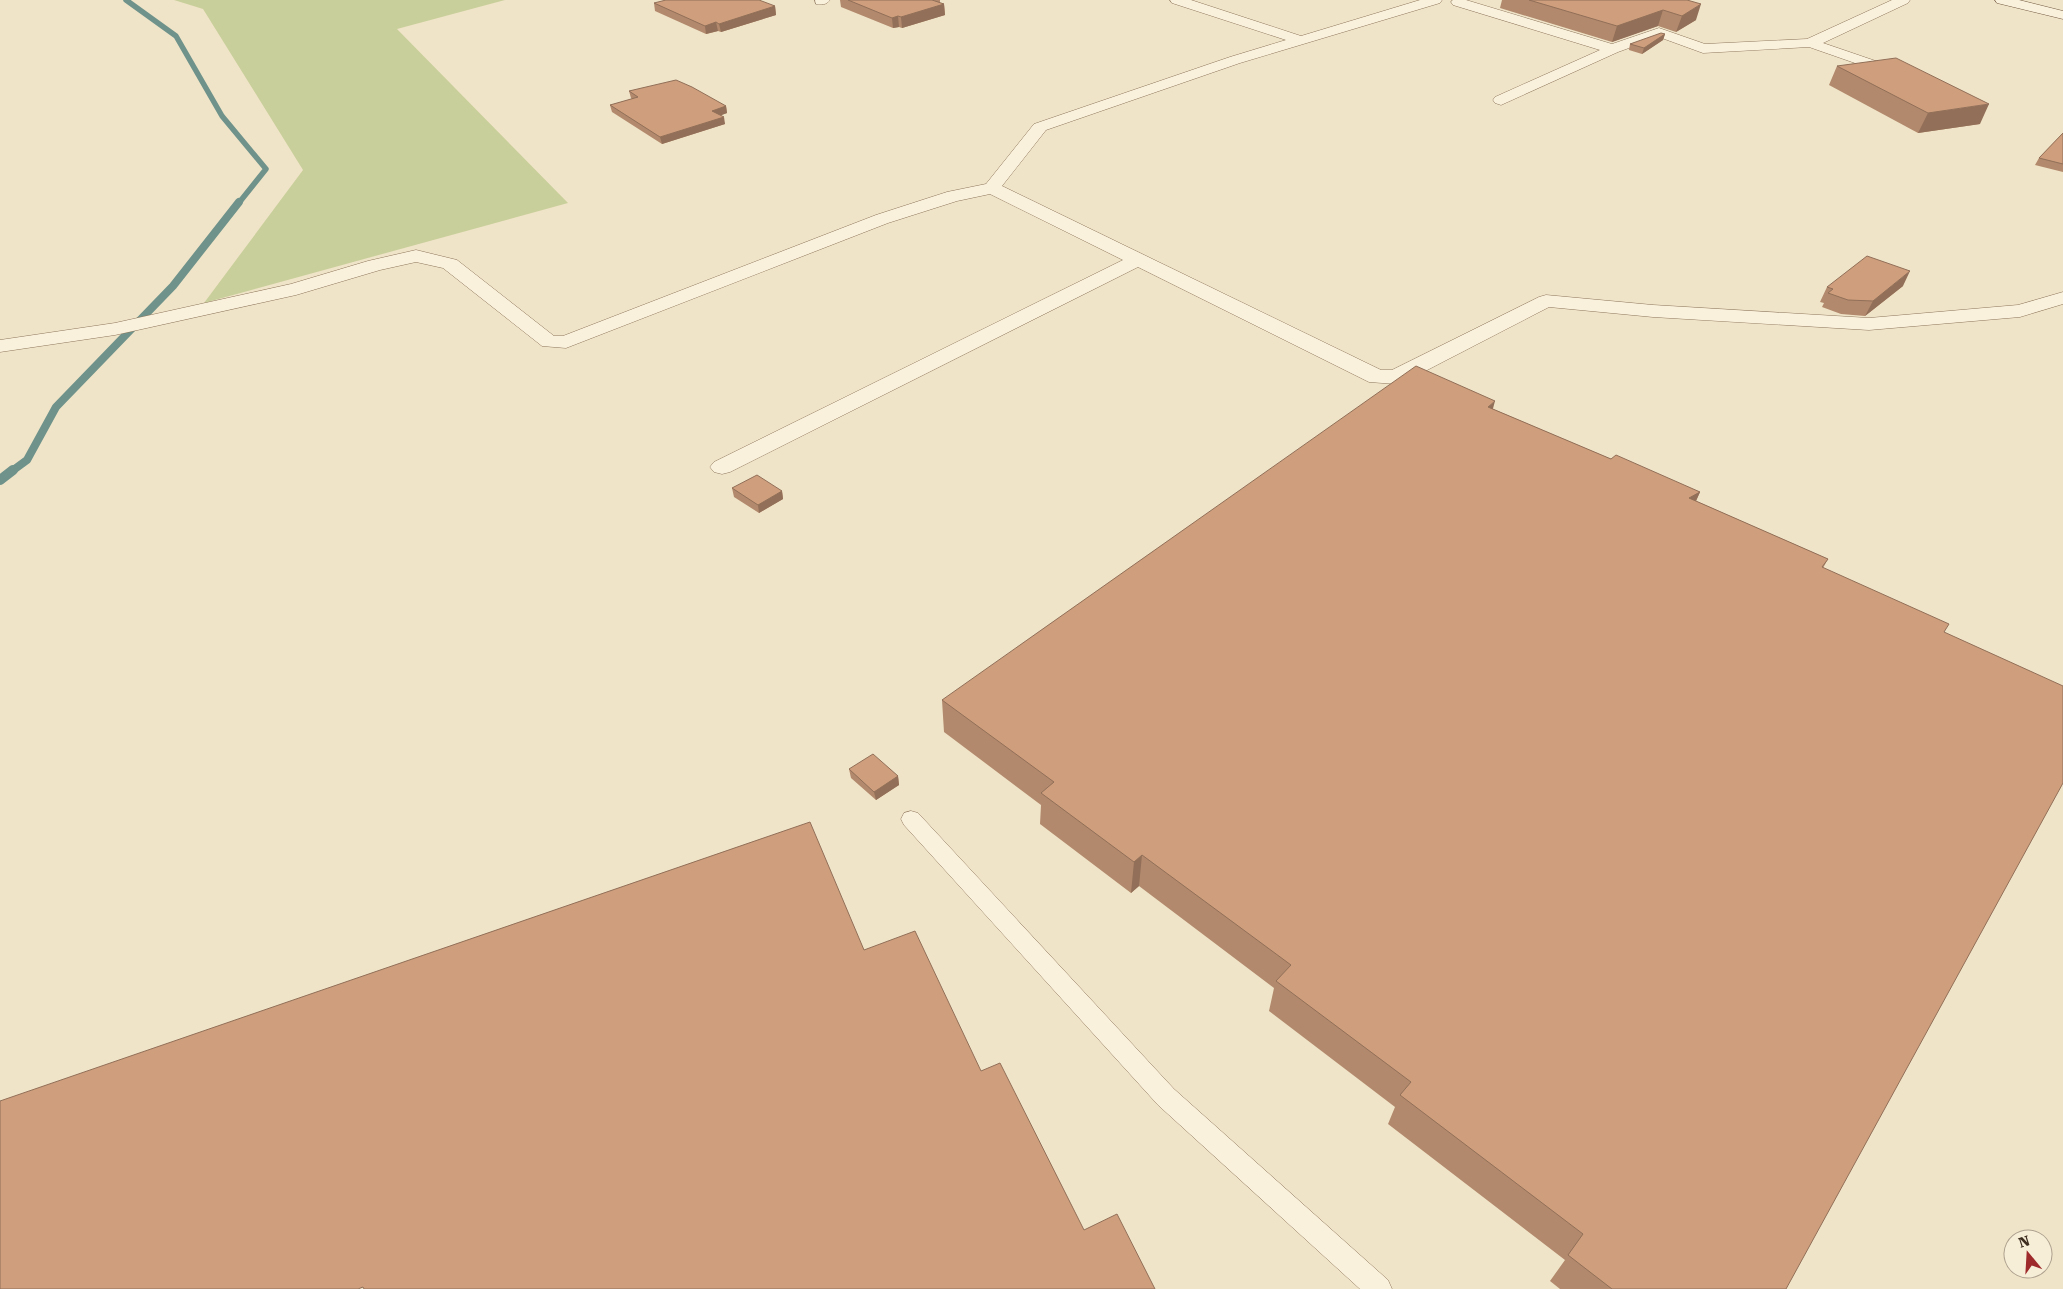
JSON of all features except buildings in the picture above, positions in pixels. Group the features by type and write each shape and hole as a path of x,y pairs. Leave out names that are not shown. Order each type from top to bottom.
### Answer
{"street":[{"path":"1177,0 1300,40"},
{"path":"992,188 1040,127 1235,60 1435,0"},
{"path":"1501,100 1613,49 1660,32 1703,48 1810,42 1903,0"},
{"path":"2002,0 2063,15"},
{"path":"1455,1 1613,49"},
{"path":"1810,42 1919,80"},
{"path":"0,346 115,329 296,288 375,265 416,256 450,264 549,342 566,342 882,219 953,196 992,188 1377,377 1396,377 1546,301 1869,324 2020,311 2063,298"},
{"path":"722,467 1138,260"}],"lane":[{"path":"911,819 1166,1097 1379,1289"}],"green space":[{"path":"174,0 505,0 397,29 568,203 204,303 303,170 203,9"}],"waterway":[{"path":"126,0 176,36 222,116 266,169 238,204"},
{"path":"12,471 27,460 56,407 173,286 239,202"},
{"path":"0,480 13,470"}]}
